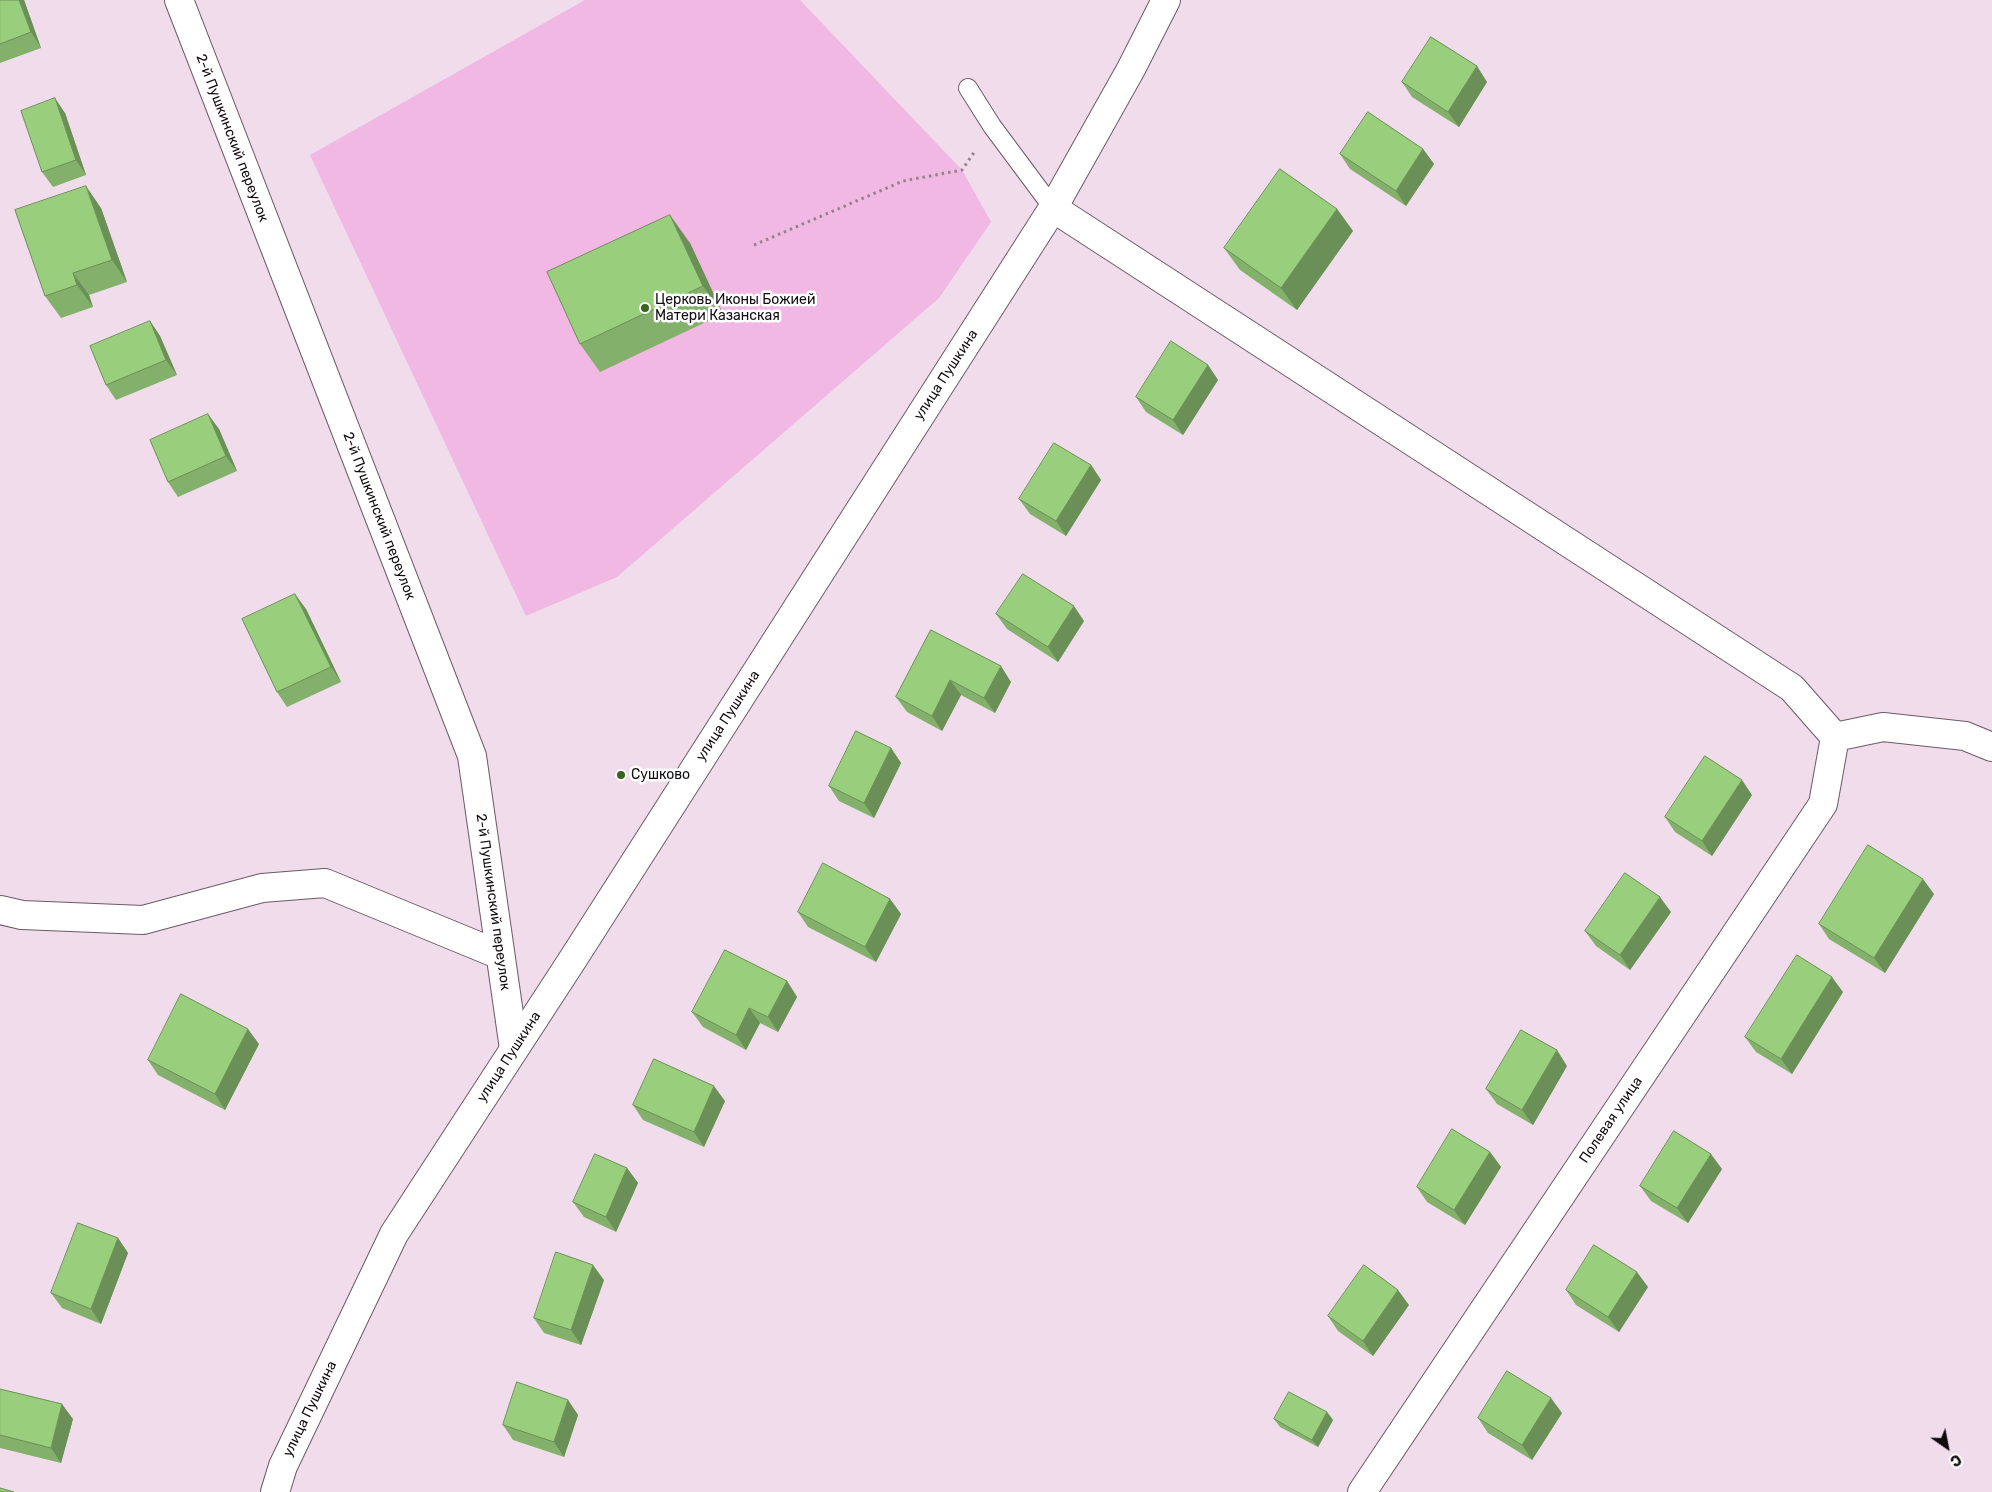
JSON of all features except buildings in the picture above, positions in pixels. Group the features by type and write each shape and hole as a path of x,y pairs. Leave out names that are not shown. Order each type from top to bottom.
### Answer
{"street":[{"name":"2-й Пушкинский переулок","path":"179,0 472,756 514,1049"},
{"name":"улица Пушкина","path":"275,1492 283,1466 394,1234 1053,208 1131,70 1166,0"},
{"path":"1053,208 1792,688 1835,737 1883,727 1965,736 1992,746"},
{"name":"Полевая улица","path":"1362,1492 1823,804 1835,737"},
{"path":"0,910 22,915 143,920 262,888 325,883 500,955"}],"lane":[{"path":"968,88 992,126 1053,208"}],"path":[{"path":"754,245 903,181 962,170 992,126"}],"shaded area":[{"path":"585,0 800,0 962,170 991,222 939,298 617,577 526,616 310,155"}],"place":[{"name":"Церковь Иконы Божией Матери Казанская","path":"645,308"},
{"name":"Сушково","path":"621,775"}]}
